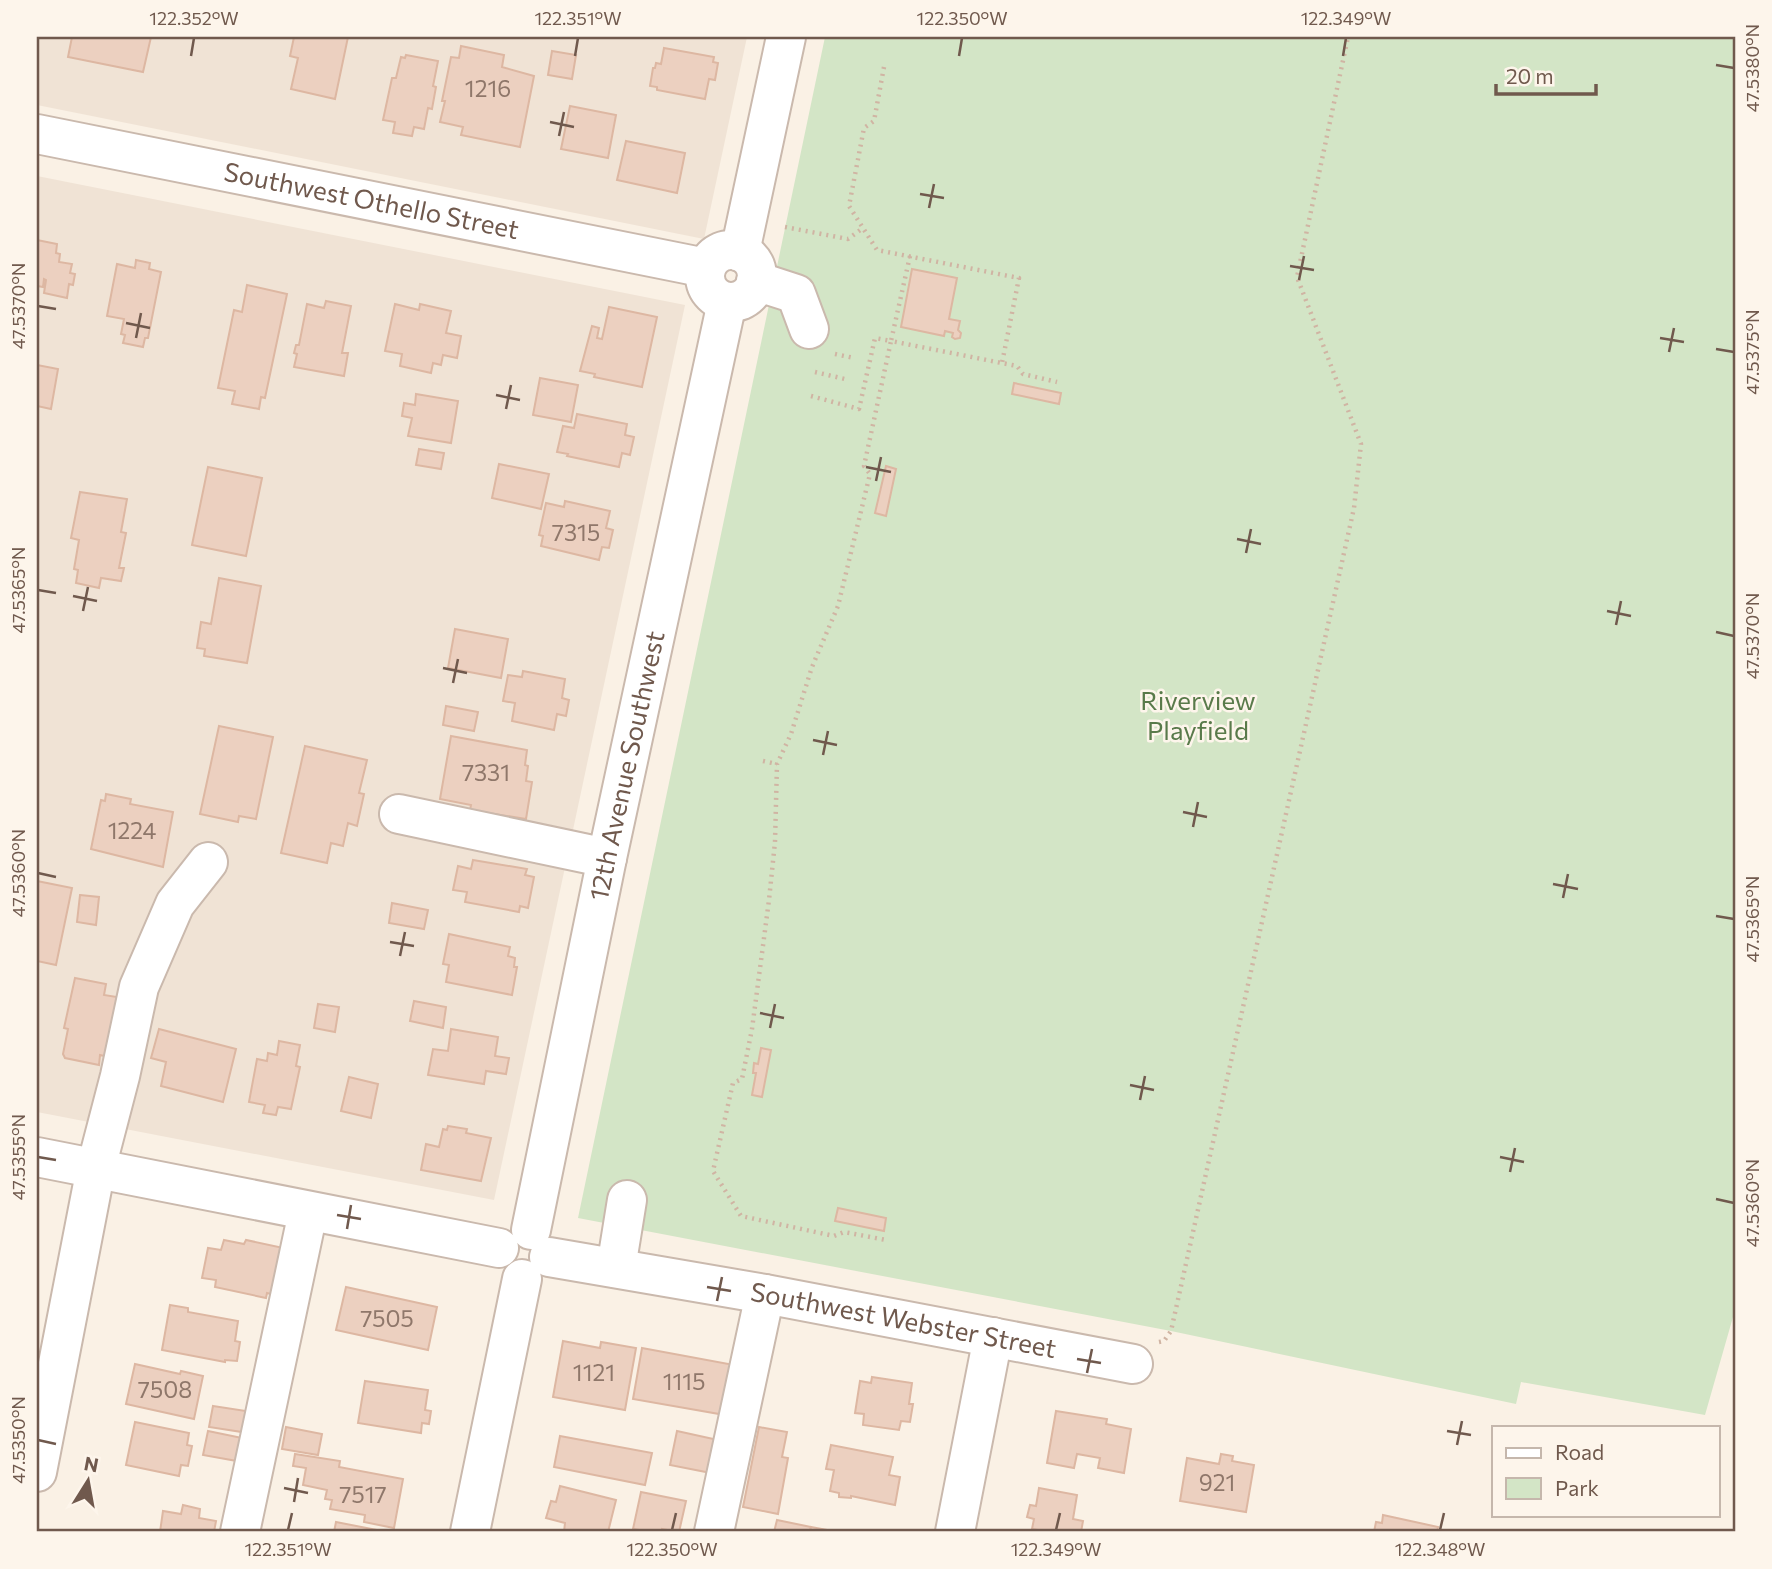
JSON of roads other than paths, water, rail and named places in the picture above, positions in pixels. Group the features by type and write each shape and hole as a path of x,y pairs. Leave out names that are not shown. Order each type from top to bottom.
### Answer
{"street":[{"name":"12th Avenue Southwest","path":"470,1532 607,858 741,278 786,37"},
{"name":"Southwest Othello Street","path":"37,134 706,268 711,258 726,250 741,278"},
{"path":"741,278 796,294 809,329"},
{"path":"399,814 607,858"},
{"path":"37,1472 96,1168 142,978 175,904 208,862"},
{"name":"Southwest Webster Street","path":"37,1157 525,1253 765,1294 1133,1364"},
{"path":"616,1268 628,1200"},
{"path":"240,1532 308,1212"},
{"path":"714,1532 765,1294"},
{"path":"955,1532 993,1337"}],"park label":[{"name":"Riverview Playfield","path":"1198,716"}]}
